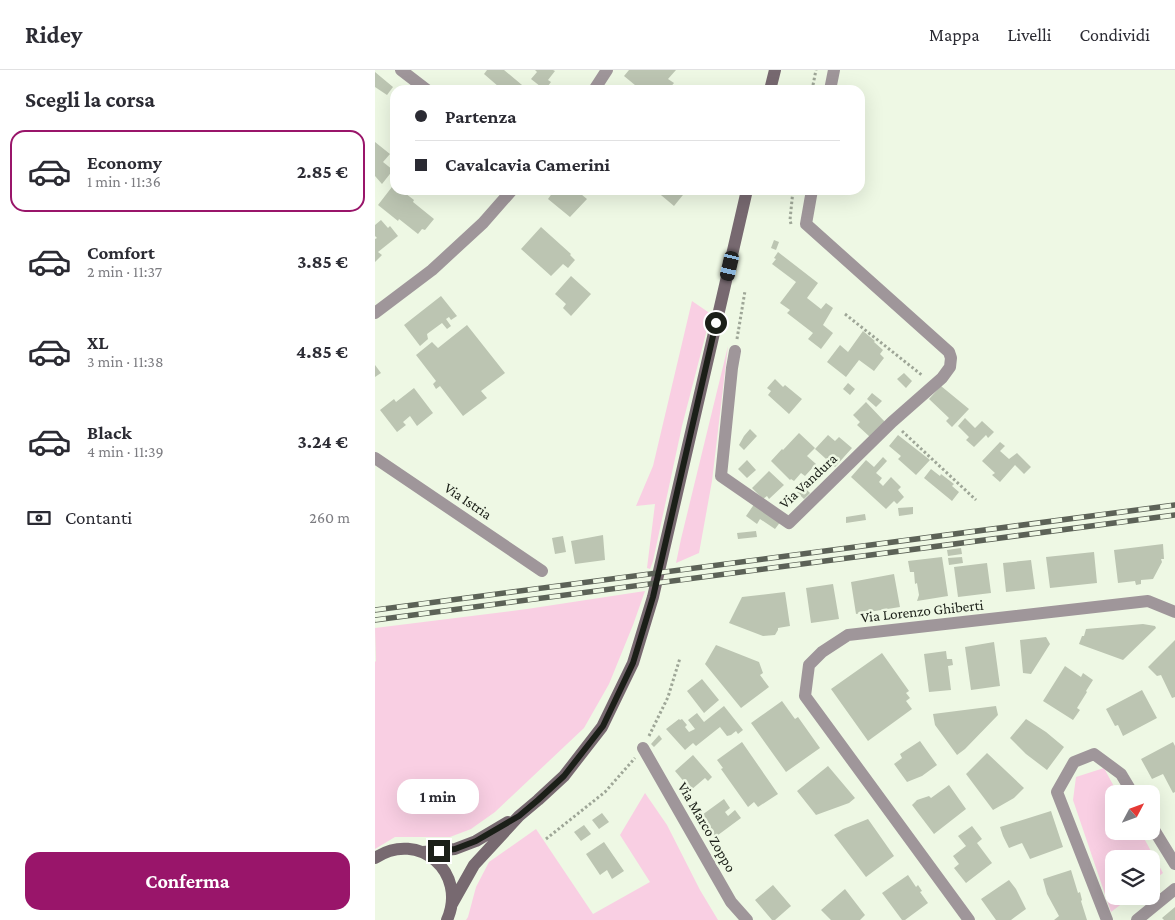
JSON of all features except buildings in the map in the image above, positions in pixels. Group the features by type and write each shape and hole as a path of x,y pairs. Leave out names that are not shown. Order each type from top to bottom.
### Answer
{"main road":[{"path":"771,85 775,70"},
{"path":"447,920 452,904 474,865 519,816 564,776 603,726 633,663 653,597 746,195"},
{"path":"423,852 455,849 476,841 519,816"},
{"path":"375,858 396,849 410,848 423,852 437,861 446,873 452,888 452,904"}],"street":[{"path":"401,70 420,85"},
{"path":"597,85 607,70"},
{"path":"831,85 834,70"},
{"path":"375,313 432,270 483,223 508,195"},
{"name":"Via Vandura","path":"735,352 721,476 789,523 892,422 942,378 950,367 951,358 949,352 806,224 811,195"},
{"name":"Via Istria","path":"375,458 542,572"},
{"name":"Via Lorenzo Ghiberti","path":"969,920 805,696 809,665 823,652 848,635 1148,602 1175,612"},
{"name":"Via Marco Zoppo","path":"643,748 731,902 747,920"},
{"path":"1107,920 1057,792 1074,762 1094,754 1121,774 1128,785"},
{"path":"1160,840 1175,864"},
{"path":"1137,920 1175,889"}],"path":[{"path":"813,85 816,70"},
{"path":"735,352 745,291"},
{"path":"845,314 933,384"},
{"path":"892,422 977,500"},
{"path":"546,839 577,814"}],"shaded area":[{"path":"692,301 711,314 682,426 650,569 647,568 655,504 636,506 653,466"},
{"path":"728,346 712,481 699,553 676,563 681,539"},
{"path":"645,591 609,684 584,728 495,812 471,829 450,837 395,837 375,849 375,628 527,609"},
{"path":"1104,768 1113,785 1105,785 1105,840 1145,840 1150,850 1105,850 1105,894 1073,800 1076,777"},
{"path":"645,793 667,825 700,890 718,920 466,920 476,887 489,862 536,829 593,914 650,882 620,835"},
{"path":"1109,905 1120,905 1111,912"}],"railway":[{"path":"375,610 1175,505"},
{"path":"375,620 1175,515"}],"route":[{"path":"439,851 455,849 476,841 519,816 564,776 603,726 633,663 653,597 716,323"}]}
